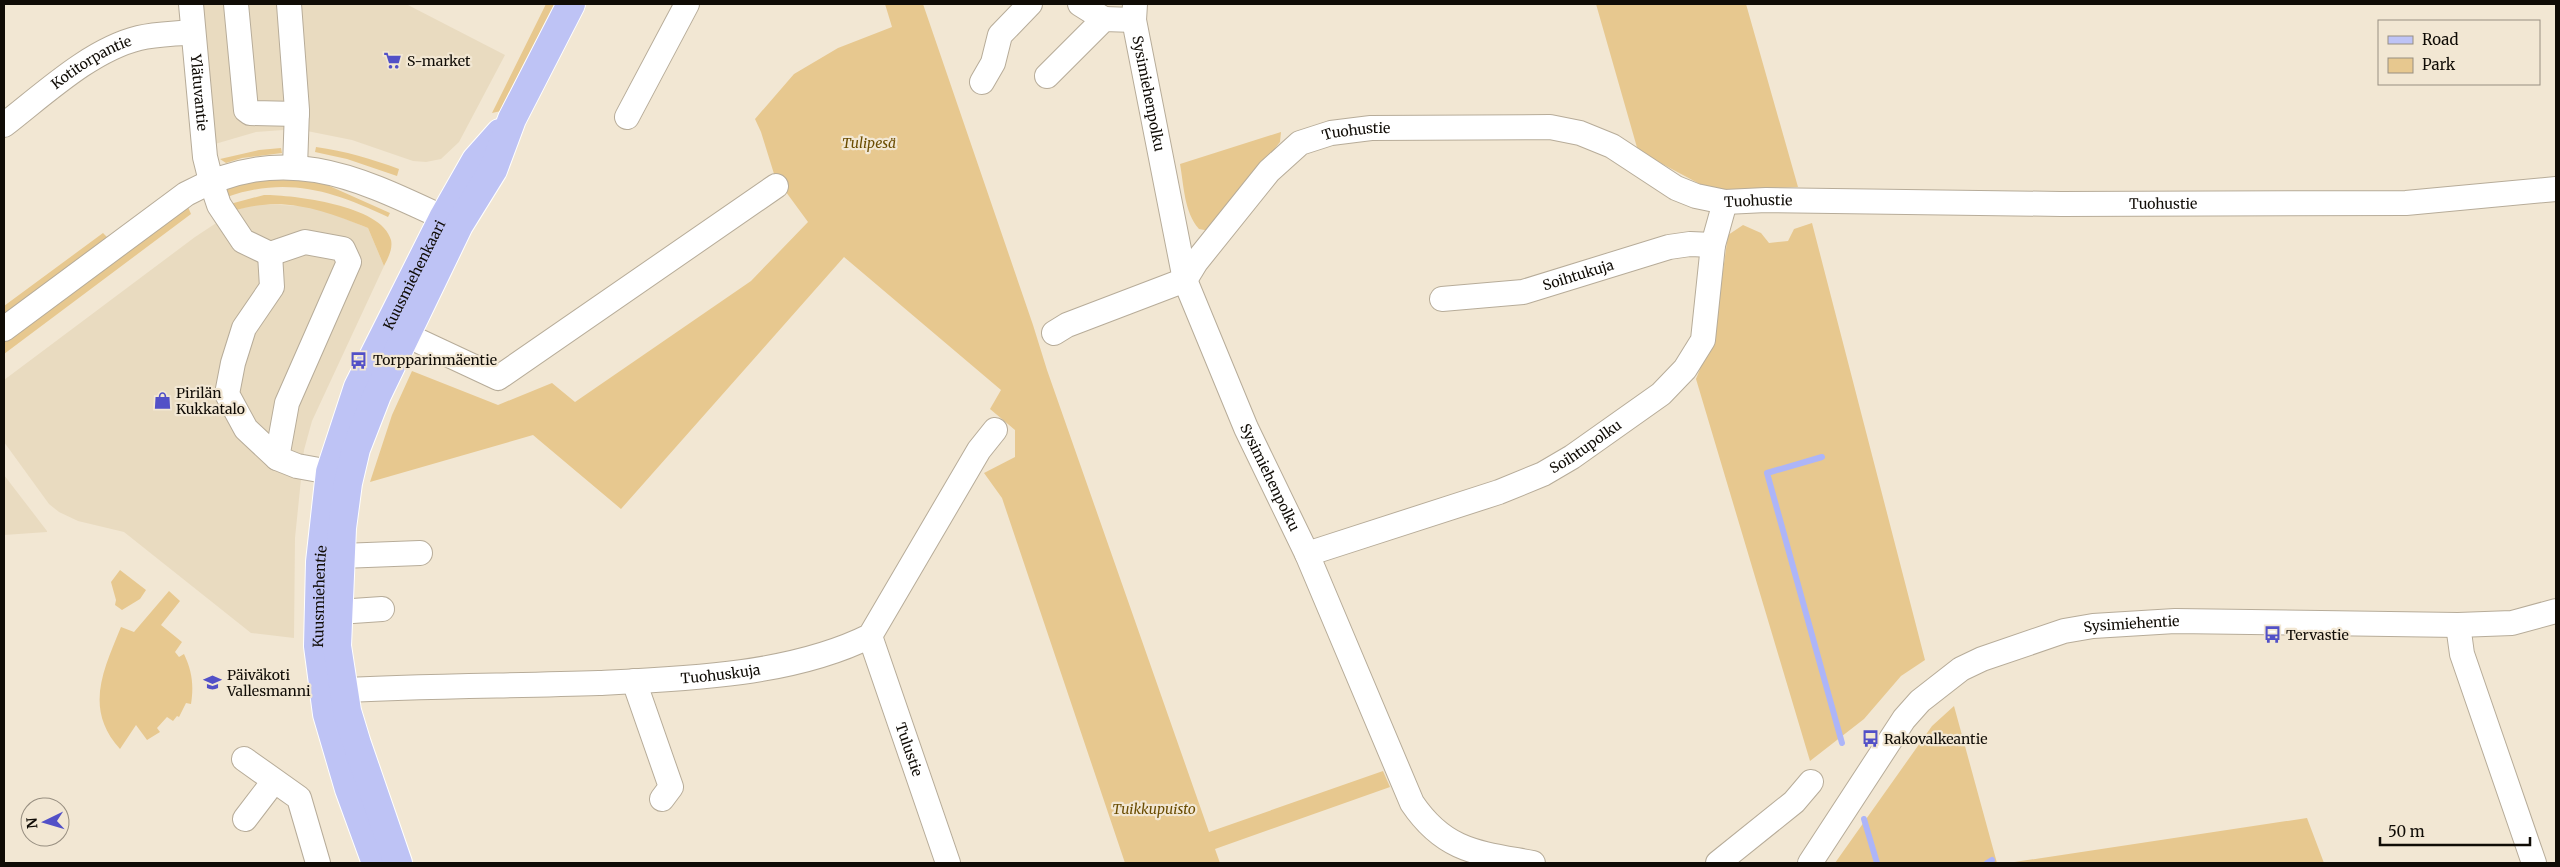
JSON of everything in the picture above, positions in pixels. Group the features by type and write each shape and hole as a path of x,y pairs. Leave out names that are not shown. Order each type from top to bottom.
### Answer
{"main road":[{"name":"Kuusmiehenkaari","path":"347,446 358,387 451,222 493,170 512,119 571,4"},
{"name":"Kuusmiehenkaari","path":"347,446 377,395 406,335 451,222"},
{"name":"Kuusmiehentie","path":"347,446 330,472 318,605 318,646 398,863"},
{"name":"Kuusmiehentie","path":"347,446 348,483 340,556 334,690 328,714 349,788 376,863"}],"street":[{"name":"Ylätuvantie","path":"191,4 205,157 211,181 219,205 243,241 270,254"},
{"path":"236,4 246,110 250,113 297,114"},
{"path":"289,4 297,114 295,167"},
{"path":"627,117 687,4"},
{"path":"982,82 993,64 1000,35 1030,4"},
{"path":"1080,4 1104,19"},
{"path":"1047,76 1104,19 1134,12"},
{"name":"Sysimiehenpolku","path":"1134,12 1185,280 1246,428 1307,554 1412,803 1425,822 1454,854 1471,851 1533,863"},
{"name":"Kotitorpantie","path":"4,125 93,58 114,47 140,38 193,32"},
{"name":"Tuohustie","path":"1185,280 1196,262 1268,171 1300,143 1331,133 1371,128 1550,127 1580,133 1612,146 1676,188 1696,196 1726,202 1766,200 2061,204 2406,203 2556,189"},
{"path":"4,329 154,216 211,181 241,173 295,167 332,172 363,183 451,222"},
{"path":"406,335 498,378 776,186"},
{"name":"Soihtupolku","path":"1307,554 1499,492 1543,474 1572,457 1660,394 1685,369 1703,340 1713,245 1726,202"},
{"path":"277,458 288,403 349,262 343,249 305,242 270,254 272,287 244,328 232,363 228,394 246,428 277,458 297,466 330,472"},
{"name":"Soihtukuja","path":"1442,299 1524,292 1669,247 1690,244 1713,245"},
{"path":"1054,333 1068,325 1185,280"},
{"path":"870,636 979,450 995,430"},
{"path":"340,556 420,552"},
{"path":"338,612 382,609"},
{"name":"Sysimiehentie","path":"1810,863 1904,719 1938,685 1961,669 1982,659 2064,631 2116,623 2186,621 2458,625 2512,623 2556,611"},
{"path":"2458,625 2462,654 2534,863"},
{"name":"Tuohuskuja","path":"334,690 634,681 732,673 796,661 850,646 870,636"},
{"name":"Tulustie","path":"870,636 948,863"},
{"path":"634,681 671,787 662,799"},
{"path":"244,759 299,798 318,863"},
{"path":"245,819 274,780"},
{"path":"1718,863 1794,802 1811,782"}],"shaded area":[{"path":"202,4 406,4 505,55 459,142 441,159 426,162 413,161 352,140 297,129 256,132 215,144"},
{"name":"Pirilän Kukkatalo","path":"256,204 304,206 323,210 368,228 384,266 312,421 304,450 295,538 294,638 251,633 124,532 78,521 59,512 49,504 4,442 4,380 195,237 236,210"},
{"path":"4,475 47,531 47,532 4,535"}],"green space":[{"path":"546,4 556,4 501,111 492,113"},
{"name":"Tulipesä","path":"885,4 923,4 1047,370 1209,832 1383,771 1390,787 1215,849 1220,863 1125,863 1002,498 984,473 1015,457 1015,430 990,409 1001,390 844,257 621,509 533,435 370,482 392,415 412,371 498,405 552,383 575,402 751,281 808,222 775,177 755,119 794,74 838,48 892,27"},
{"path":"1596,4 1746,4 1798,187 1711,190 1638,151"},
{"path":"1281,132 1280,142 1210,231 1199,229 1187,207 1180,164"},
{"path":"316,147 348,153 389,165 399,169 397,176 347,159 315,152"},
{"path":"281,148 282,153 242,158 226,163 220,159 259,150"},
{"path":"274,177 325,184 390,213 388,217 348,200 309,189 290,187 270,188 227,197 224,189"},
{"path":"264,195 295,197 335,204 355,210 371,218 384,228 391,240 391,250 384,266 368,228 304,207 271,204 236,210 230,204"},
{"path":"188,207 191,214 4,354 4,342"},
{"path":"1812,223 1925,660 1901,676 1864,719 1810,761 1696,379 1713,326 1728,235 1743,225 1761,233 1769,243 1788,241 1794,229"},
{"path":"103,233 108,238 4,315 4,306"},
{"path":"120,570 146,590 140,599 122,610 115,605 116,600 111,582"},
{"path":"169,591 180,601 161,625 182,642 175,652 179,657 184,654 189,666 192,678 191,704 186,703 179,717 177,716 173,721 167,717 157,728 160,732 147,740 136,725 120,749 109,734 102,719 100,690 103,674 121,627 134,632"},
{"path":"1954,706 1997,863 1835,863 1932,726"},
{"path":"2307,818 2324,863 2008,863"}],"waterway":[{"path":"1822,457 1767,473 1842,743"},
{"path":"1864,819 1877,863"},
{"path":"1987,863 1992,860"}],"place":[{"name":"S-market","path":"393,61"},
{"name":"Torpparinmäentie","path":"359,360"},
{"name":"Pirilän Kukkatalo","path":"162,401"},
{"name":"Tervastie","path":"2272,635"},
{"name":"Päiväkoti Vallesmanni","path":"213,683"},
{"name":"Rakovalkeantie","path":"1870,739"}],"park label":[{"name":"Tuikkupuisto","path":"1154,809"}]}
